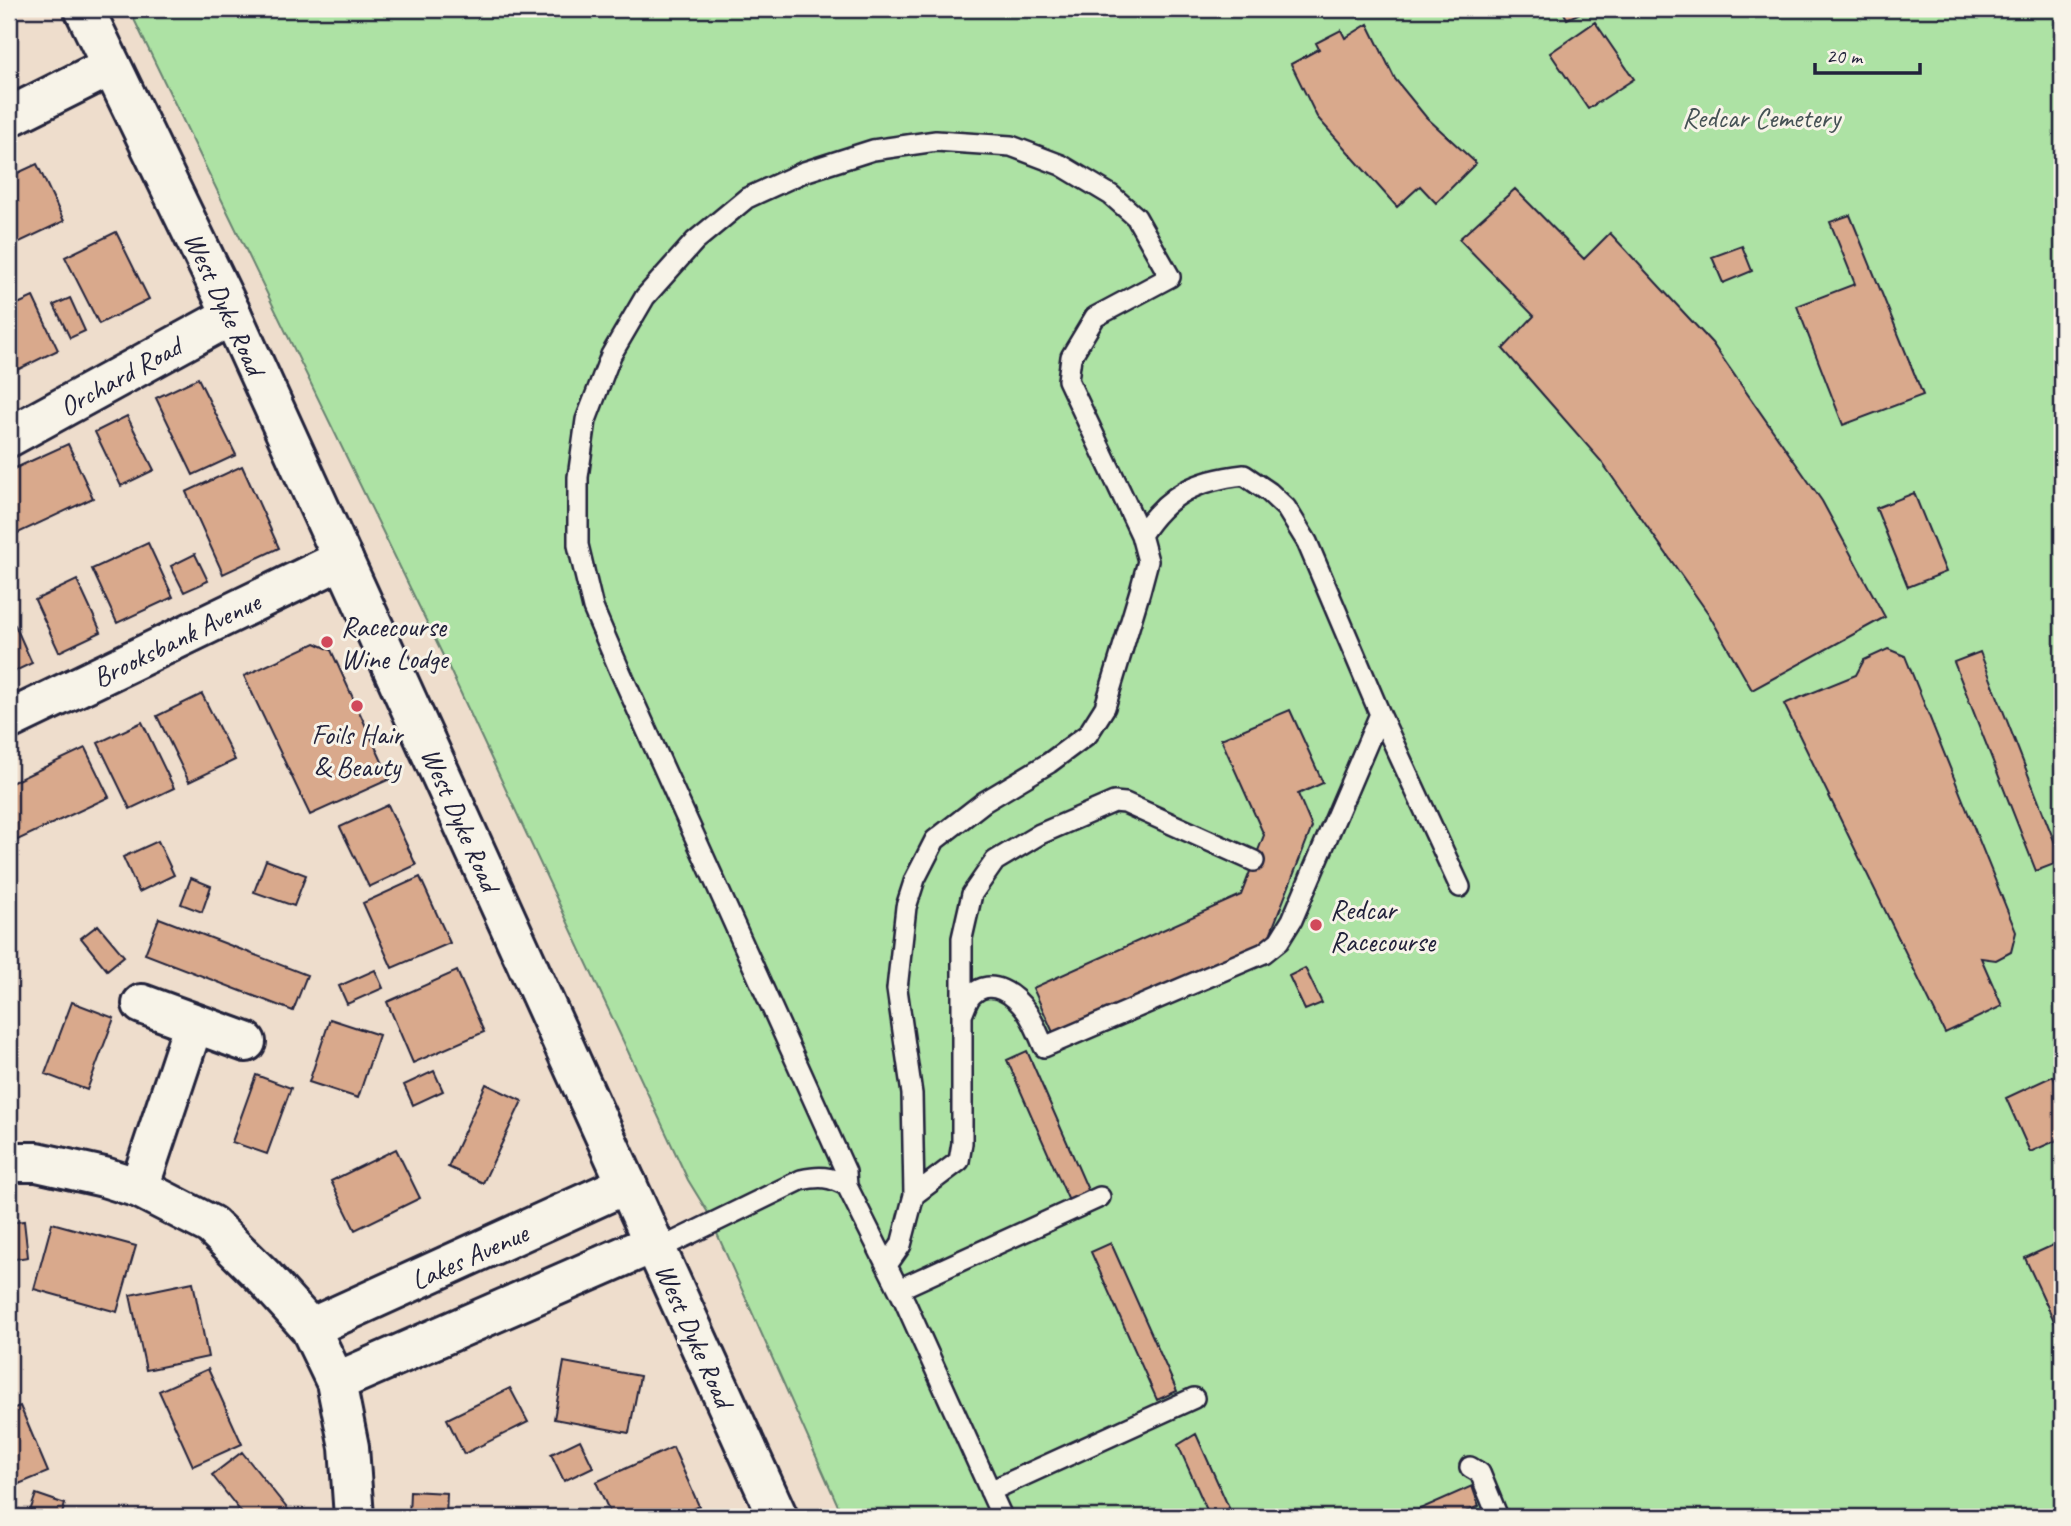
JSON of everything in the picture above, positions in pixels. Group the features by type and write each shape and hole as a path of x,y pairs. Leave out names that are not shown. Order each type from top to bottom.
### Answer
{"street":[{"name":"West Dyke Road","path":"84,9 232,315 778,1517"},
{"path":"9,117 111,66"},
{"name":"Orchard Road","path":"9,437 232,315"},
{"name":"Brooksbank Avenue","path":"9,720 342,558"},
{"path":"142,1004 246,1042"},
{"path":"139,1188 194,1023"},
{"path":"9,1162 37,1162 139,1188 211,1225 264,1277 310,1328 336,1382 349,1447 354,1517"},
{"name":"Lakes Avenue","path":"310,1328 627,1184"},
{"path":"336,1382 655,1246"}],"lane":[{"path":"887,1265 901,1245 915,1195 912,1094 897,989 906,907 915,879 935,840 984,802 1049,763 1087,734 1105,706 1149,561 1141,535 1068,380 1071,357 1095,317 1170,277 1136,217 1111,195 1061,165 1011,146 936,141 873,150 804,172 747,198 695,241 645,297 611,355 586,420 578,477 578,545 593,608 846,1172 847,1186 899,1289 1002,1517"},
{"path":"1141,535 1151,519 1181,492 1214,478 1244,475 1286,508 1307,542 1380,714 1460,887"},
{"path":"962,1015 971,996 981,989 1003,989 1028,1013 1044,1047 1264,953 1279,941 1299,883 1380,714"},
{"path":"915,1195 959,1161 962,1143 962,938 972,894 995,861 1040,834 1114,802 1125,803 1254,861"},
{"path":"655,1246 801,1180 833,1178 847,1186"},
{"path":"899,1289 1100,1197"},
{"path":"990,1491 1194,1398"},
{"path":"1470,1467 1480,1473 1497,1517"}],"green space":[{"name":"Redcar Racecourse","path":"129,9 2062,9 2062,1517 843,1517 707,1211 688,1180 450,670"}],"building":[{"path":"1562,9 1589,9 1567,19"},
{"path":"1595,22 1634,79 1588,109 1550,53"},
{"path":"1368,24 1395,79 1426,117 1476,163 1436,203 1420,186 1397,207 1317,117 1291,64 1319,49 1316,43 1341,30 1345,38"},
{"path":"37,164 64,221 9,247 9,177"},
{"path":"1515,189 1584,259 1610,233 1712,343 1822,501 1885,617 1752,690 1708,613 1601,461 1503,349 1534,316 1459,239"},
{"path":"1850,215 1923,395 1843,425 1797,306 1855,284 1830,222"},
{"path":"116,232 149,299 99,324 65,257"},
{"path":"1742,246 1752,271 1723,283 1712,257"},
{"path":"33,297 58,350 9,374 9,308"},
{"path":"70,298 85,331 70,338 54,305"},
{"path":"198,378 236,455 193,475 156,398"},
{"path":"127,416 154,470 121,486 95,432"},
{"path":"68,444 93,498 16,534 9,518 9,471"},
{"path":"242,466 279,548 223,574 186,492"},
{"path":"1914,493 1946,572 1908,587 1876,508"},
{"path":"148,543 173,597 117,623 92,569"},
{"path":"195,554 208,581 184,592 171,566"},
{"path":"77,580 101,632 59,652 35,600"},
{"path":"15,625 32,663 9,674 9,628"},
{"path":"315,643 331,650 390,779 310,815 244,676"},
{"path":"1888,649 1905,656 2016,932 2011,952 1996,960 1981,958 2002,1006 1945,1033 1784,704 1856,675 1864,660"},
{"path":"1980,652 2062,861 2036,871 1954,662"},
{"path":"202,694 235,760 189,782 157,716"},
{"path":"1290,710 1323,783 1298,794 1312,827 1266,945 1056,1039 1033,988 1241,895 1264,835 1221,739"},
{"path":"142,722 174,788 130,809 98,743"},
{"path":"85,748 109,797 9,844 9,784"},
{"path":"388,805 416,865 369,887 340,827"},
{"path":"158,841 174,875 139,892 123,857"},
{"path":"266,860 306,875 294,906 254,892"},
{"path":"420,877 450,943 392,968 363,903"},
{"path":"191,878 211,886 202,912 181,904"},
{"path":"159,918 307,975 293,1011 145,954"},
{"path":"98,925 124,956 107,970 81,938"},
{"path":"1305,968 1322,1003 1305,1010 1289,976"},
{"path":"375,970 383,988 347,1004 339,986"},
{"path":"457,971 484,1032 413,1063 387,1002"},
{"path":"72,1002 114,1018 87,1090 45,1074"},
{"path":"330,1019 379,1035 358,1098 309,1082"},
{"path":"1027,1051 1092,1199 1072,1208 1007,1060"},
{"path":"434,1071 443,1091 413,1105 404,1085"},
{"path":"256,1075 291,1088 267,1154 232,1142"},
{"path":"2053,1076 2062,1096 2062,1138 2030,1152 2006,1098"},
{"path":"486,1084 522,1101 483,1183 448,1167"},
{"path":"396,1149 420,1198 355,1230 331,1181"},
{"path":"24,1221 28,1257 9,1260 9,1223"},
{"path":"52,1223 136,1246 117,1312 34,1289"},
{"path":"2062,1241 2062,1338 2025,1258"},
{"path":"1111,1243 1177,1391 1157,1400 1091,1252"},
{"path":"193,1282 208,1357 146,1370 130,1295"},
{"path":"564,1362 640,1376 629,1433 554,1419"},
{"path":"208,1369 242,1444 193,1466 159,1391"},
{"path":"510,1388 528,1422 464,1454 447,1419"},
{"path":"20,1406 48,1472 9,1488 9,1410"},
{"path":"1196,1434 1233,1517 1210,1517 1178,1445"},
{"path":"580,1440 593,1467 564,1481 551,1454"},
{"path":"673,1447 699,1506 674,1517 612,1517 596,1482"},
{"path":"242,1452 294,1517 245,1517 212,1475"},
{"path":"1472,1486 1479,1506 1454,1517 1402,1517"},
{"path":"410,1491 447,1493 446,1517 409,1517"},
{"path":"36,1494 65,1504 61,1517 28,1517"}],"place":[{"name":"Racecourse Wine Lodge","path":"327,642"},
{"name":"Foils Hair & Beauty","path":"357,706"},
{"name":"Redcar Racecourse","path":"1316,925"}],"park label":[{"name":"Redcar Cemetery","path":"1761,117"}]}
